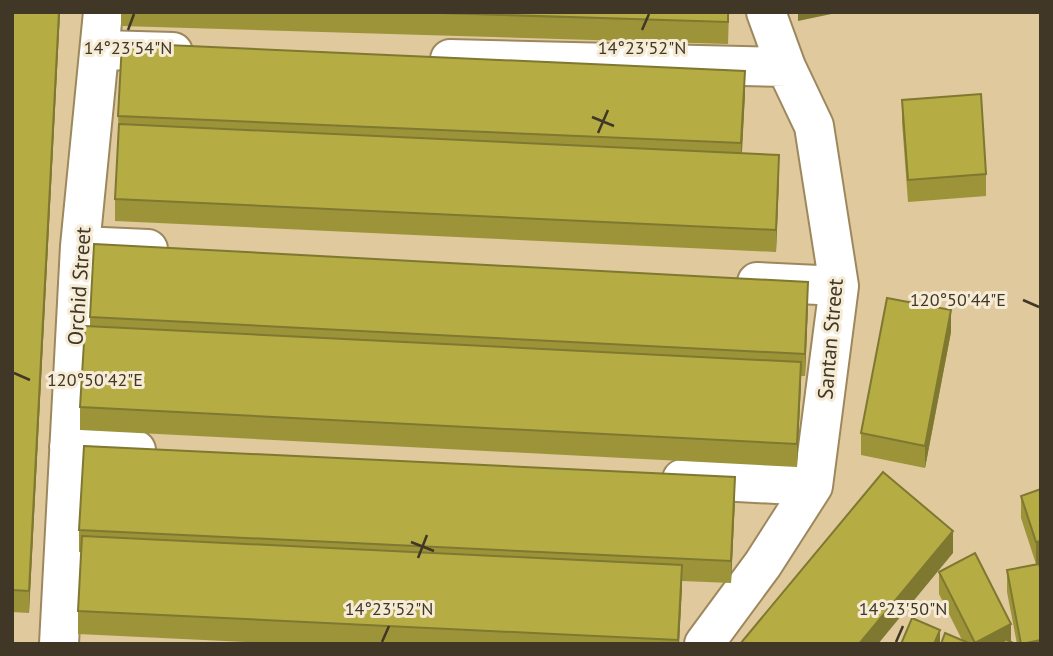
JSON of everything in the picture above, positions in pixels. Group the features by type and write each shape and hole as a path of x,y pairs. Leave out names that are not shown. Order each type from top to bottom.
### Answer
{"street":[{"name":"Orchid Street","path":"59,644 80,246 102,50 103,12"},
{"name":"Santan Street","path":"704,644 763,564 813,485 839,286 814,126 786,67 766,12"},
{"path":"102,50 214,53"},
{"path":"409,58 786,67"},
{"path":"80,246 177,251"},
{"path":"729,281 839,286"},
{"path":"69,447 165,452"},
{"path":"648,477 813,485"}],"building":[{"path":"12,12 59,12 29,591 12,590"},
{"path":"408,12 728,12 728,22"},
{"path":"122,43 745,71 741,143 118,116"},
{"path":"981,94 986,174 908,180 902,100"},
{"path":"119,124 779,155 776,230 115,199"},
{"path":"94,244 808,282 805,354 90,317"},
{"path":"887,298 951,310 925,446 861,433"},
{"path":"85,326 801,362 797,444 80,407"},
{"path":"84,446 735,477 731,561 79,530"},
{"path":"883,472 953,531 859,644 740,644"},
{"path":"1041,489 1041,541 1036,542 1021,496"},
{"path":"82,536 682,565 678,640 78,611"},
{"path":"975,553 1011,624 975,643 939,572"},
{"path":"1039,564 1041,640 1021,644 1007,570"},
{"path":"912,618 940,630 934,644 901,644"},
{"path":"945,633 971,644 941,644"}]}
